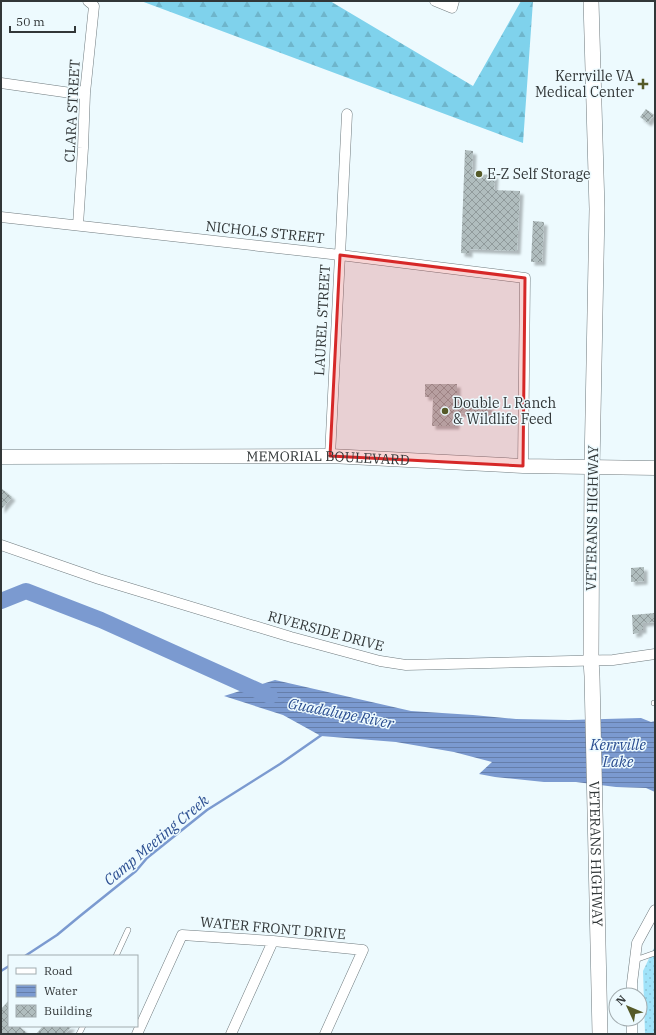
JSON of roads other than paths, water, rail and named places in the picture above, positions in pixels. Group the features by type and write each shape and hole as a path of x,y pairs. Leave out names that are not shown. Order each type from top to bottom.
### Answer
{"main road":[{"name":"VETERANS HIGHWAY","path":"591,1 597,209 592,467 591,660 598,1007 600,1034"},
{"name":"MEMORIAL BOULEVARD","path":"1,457 330,456 523,466 655,468"}],"street":[{"name":"CLARA STREET","path":"78,225 86,89 94,6 88,1"},
{"path":"435,1 453,5"},
{"path":"1,84 78,94 86,89"},
{"name":"LAUREL STREET","path":"330,456 347,114"},
{"name":"NICHOLS STREET","path":"1,217 340,254 525,278 523,466"},
{"name":"RIVERSIDE DRIVE","path":"1,545 99,579 278,633 386,662 406,665 613,660 655,654"},
{"path":"632,987 637,943 655,910"},
{"name":"WATER FRONT DRIVE","path":"137,1034 182,935 273,941 363,950 325,1034"},
{"path":"231,1034 273,941"}],"lane":[{"path":"116,955 128,930"},
{"path":"635,960 655,953"}],"water":[{"name":"Kerrville Lake","path":"275,680 411,711 516,719 569,720 641,718 651,722 655,721 655,792 646,788 616,787 576,782 544,782 479,774 492,762 454,752 396,742 321,736 283,715 224,696"}],"waterway":[{"name":"Guadalupe River","path":"1,601 26,591 101,620 270,696"},
{"name":"Camp Meeting Creek","path":"27,955 57,935 136,871 147,858 207,810 280,764 323,734"},
{"name":"Camp Meeting Creek","path":"1,971 8,967"}],"place":[{"name":"Kerrville VA Medical Center","path":"643,84"},
{"name":"E-Z Self Storage","path":"479,174"},
{"name":"Double L Ranch & Wildlife Feed","path":"445,411"}]}
